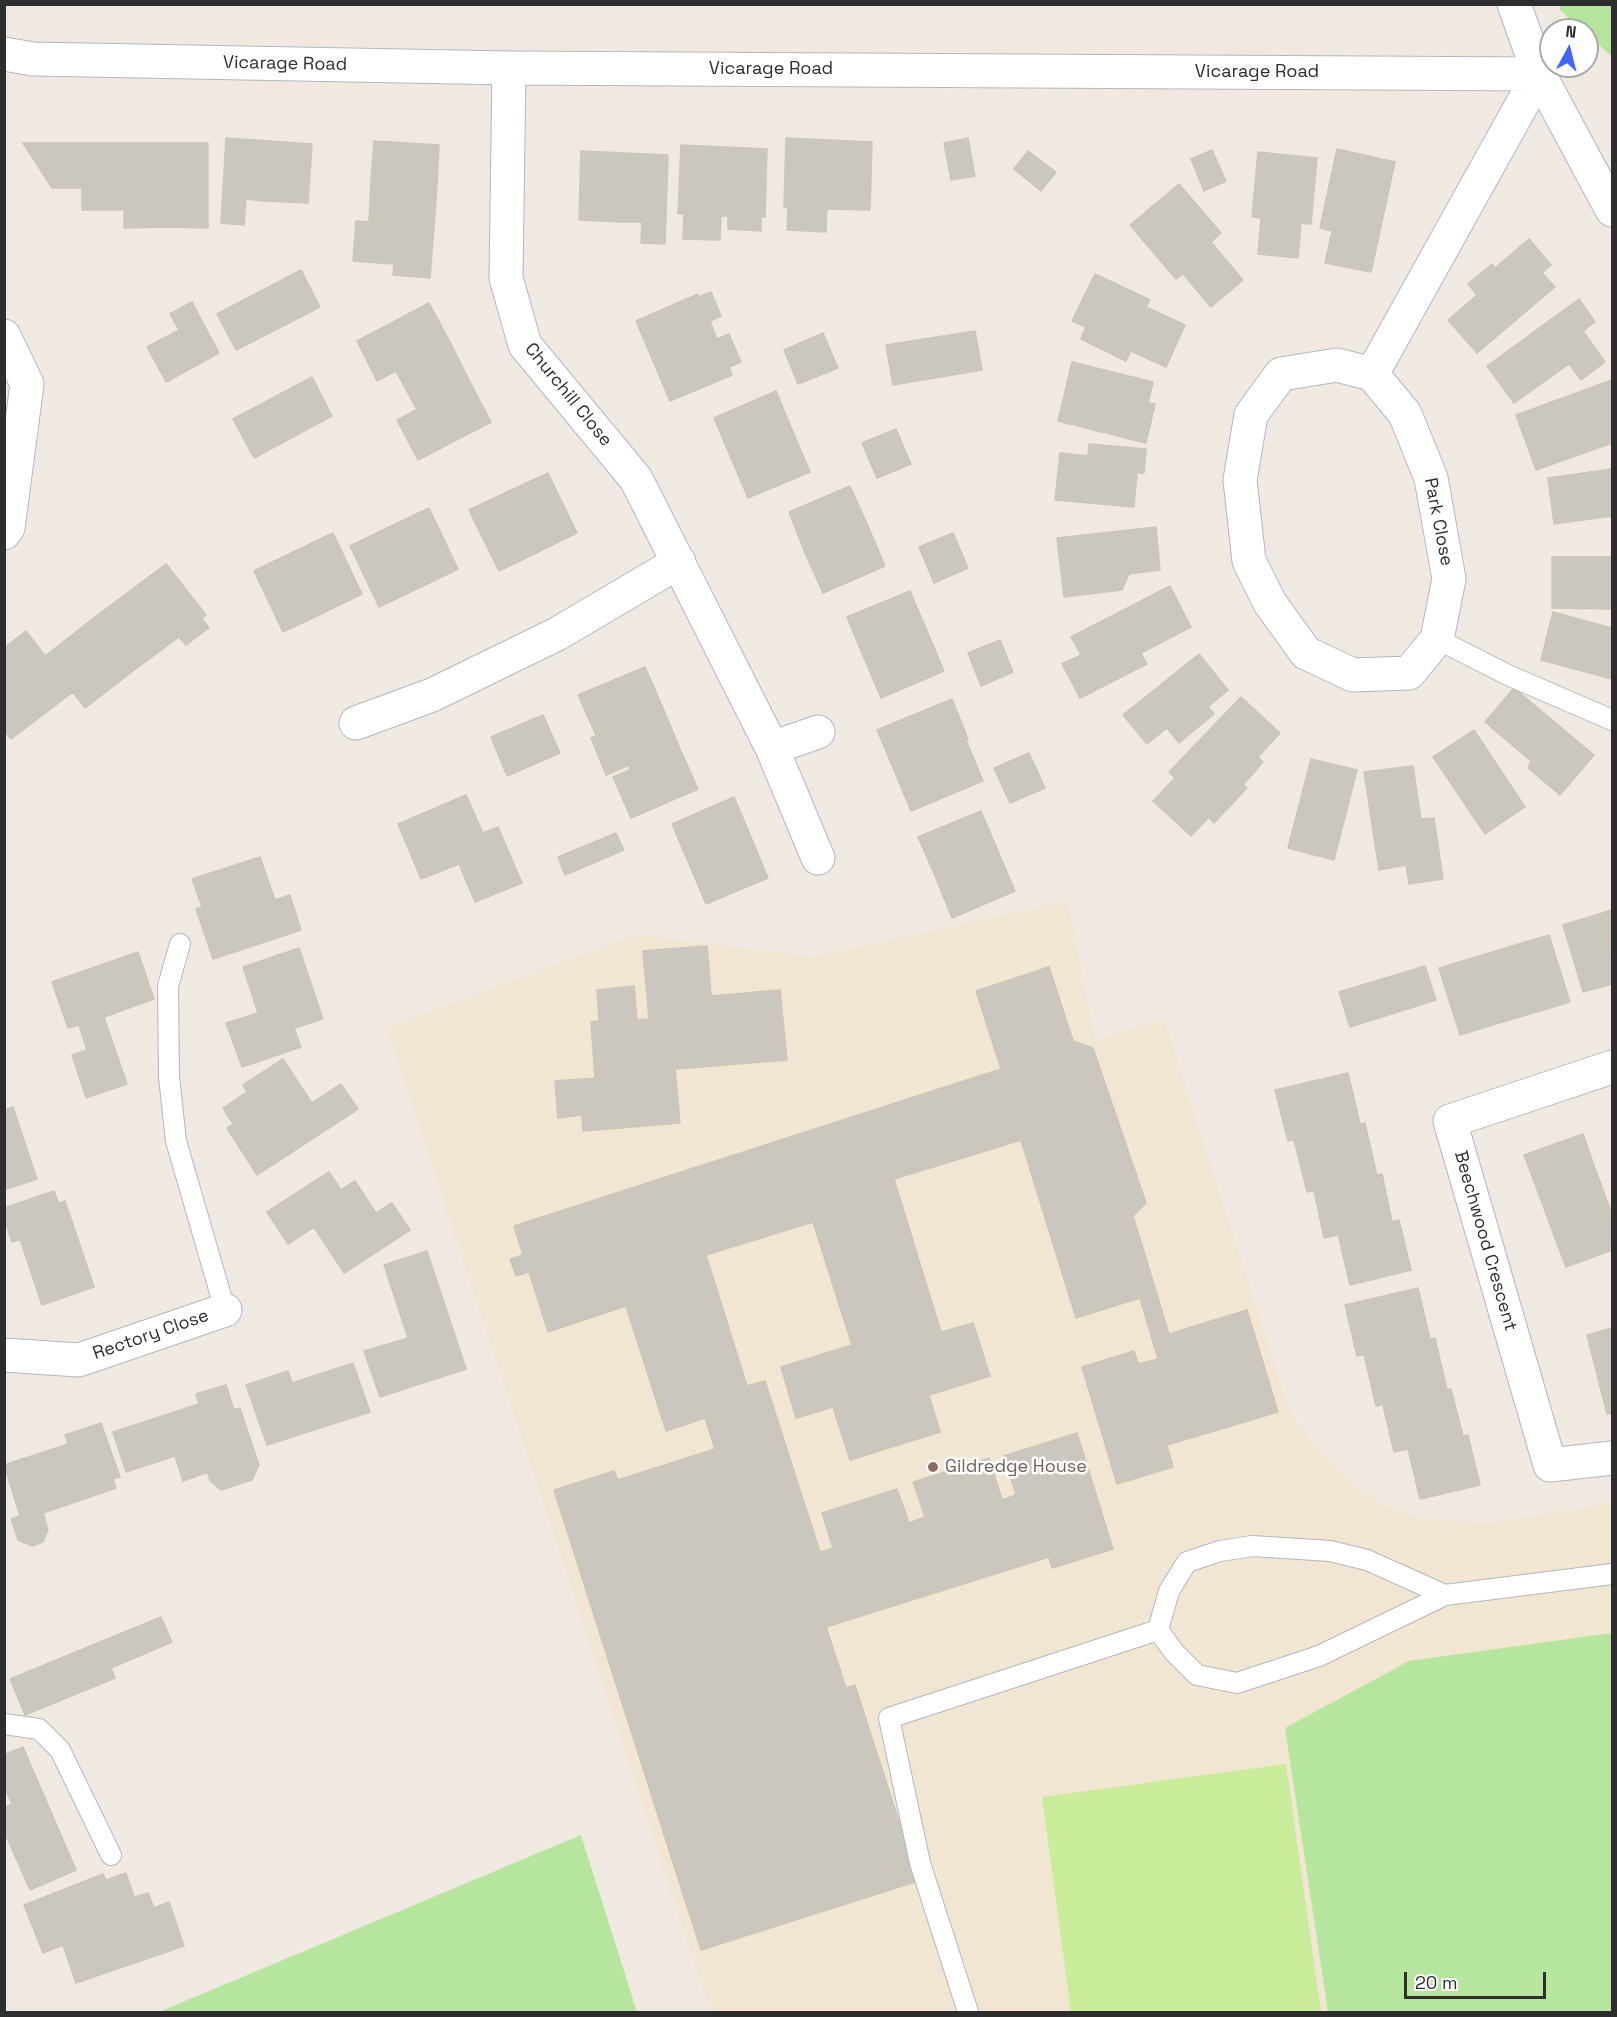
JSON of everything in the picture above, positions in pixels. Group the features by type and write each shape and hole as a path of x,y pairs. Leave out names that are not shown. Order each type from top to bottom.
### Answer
{"street":[{"path":"1372,374 1539,74 1514,4"},
{"name":"Vicarage Road","path":"4,54 33,59 509,68 1539,74"},
{"name":"Churchill Close","path":"509,68 506,278 525,345 636,479 772,747 818,858"},
{"path":"1541,78 1612,210"},
{"path":"4,336 27,384 8,528 4,533"},
{"name":"Park Close","path":"1337,365 1372,374 1405,414 1431,478 1449,579 1437,639 1409,673 1353,675 1306,653 1270,603 1249,561 1240,480 1251,415 1281,374 1337,365"},
{"path":"356,723 432,695 557,634 678,562"},
{"path":"772,747 818,732"},
{"name":"Beechwood Crescent","path":"1612,1067 1450,1122 1550,1465 1612,1458"},
{"name":"Rectory Close","path":"4,1355 79,1360 225,1310"}],"lane":[{"path":"1437,639 1510,676 1612,720"},
{"path":"180,944 168,986 169,1077 175,1130 225,1310"},
{"path":"1158,1630 1169,1591 1186,1562 1220,1551 1252,1546 1330,1551 1367,1560 1445,1595"},
{"path":"1158,1630 1174,1652 1197,1675 1237,1683 1319,1656 1445,1595 1612,1574"},
{"path":"968,2013 920,1863 889,1718 1158,1630"},
{"path":"4,1724 39,1729 60,1750 111,1856"}],"shaded area":[{"name":"Gildredge House","path":"1068,901 1095,1040 1164,1019 1283,1392 1289,1408 1309,1440 1362,1493 1380,1504 1419,1518 1485,1524 1612,1503 1612,2012 711,2012 387,1028 635,935 814,957"}],"green space":[{"path":"1560,5 1612,5 1612,57 1599,45 1599,18 1569,18 1560,10"},
{"path":"1612,1633 1612,2012 1328,2012 1285,1728 1409,1661"},
{"path":"1286,1764 1321,2012 1071,2012 1042,1797"},
{"path":"581,1835 637,2012 159,2012"}],"building":[{"path":"226,138 269,141 265,201 246,199 244,225 221,223"},
{"path":"786,138 829,140 826,232 787,230 788,207 784,207"},
{"path":"968,138 975,176 951,180 944,143"},
{"path":"829,140 872,142 870,210 827,209"},
{"path":"269,141 312,144 308,203 265,201"},
{"path":"374,141 439,145 437,185 371,181"},
{"path":"23,143 124,143 124,210 82,210 82,188 52,188"},
{"path":"124,143 166,143 166,227 124,228"},
{"path":"166,143 208,143 208,228 166,227"},
{"path":"681,145 724,147 720,240 683,239 684,214 678,214"},
{"path":"724,147 767,149 765,217 761,217 761,231 728,229 728,216 721,216"},
{"path":"1337,149 1395,162 1371,272 1325,263 1332,231 1320,228"},
{"path":"1212,150 1226,181 1204,191 1191,159"},
{"path":"581,151 625,153 622,222 579,220"},
{"path":"1028,151 1056,172 1041,191 1014,169"},
{"path":"1258,152 1317,158 1311,224 1301,223 1298,258 1258,254 1261,218 1252,217"},
{"path":"625,153 668,155 665,244 641,243 642,222 622,222"},
{"path":"371,181 437,185 434,227 369,222"},
{"path":"1179,184 1221,233 1211,242 1243,280 1211,307 1183,274 1176,279 1130,225"},
{"path":"356,221 434,227 430,278 393,275 394,264 353,261"},
{"path":"1529,239 1551,265 1542,273 1555,287 1477,353 1448,320 1477,295 1468,284 1492,264 1495,268"},
{"path":"301,270 320,307 236,350 217,314"},
{"path":"1095,274 1150,300 1146,307 1185,325 1166,367 1131,351 1126,361 1081,339 1086,327 1072,321"},
{"path":"711,292 721,316 710,321 715,334 653,361 636,321 698,294 699,297"},
{"path":"1579,299 1595,322 1583,331 1605,362 1581,380 1569,364 1514,403 1487,366"},
{"path":"192,302 219,353 166,382 147,347 179,330 170,314"},
{"path":"429,303 450,342 377,381 357,341"},
{"path":"975,331 982,370 893,385 886,345"},
{"path":"823,333 838,368 798,384 784,350"},
{"path":"715,334 717,339 729,334 741,362 729,367 732,375 670,401 653,361"},
{"path":"450,342 470,382 417,410 396,371"},
{"path":"1072,362 1153,382 1148,403 1155,404 1146,443 1058,421"},
{"path":"312,377 332,416 254,458 233,419"},
{"path":"1612,380 1612,443 1536,470 1516,415"},
{"path":"470,382 491,422 418,460 397,420"},
{"path":"776,391 793,432 731,458 714,418"},
{"path":"896,429 911,464 877,478 862,443"},
{"path":"793,432 810,472 748,498 731,458"},
{"path":"1089,444 1146,449 1144,473 1137,473 1134,507 1055,500 1060,453 1088,456"},
{"path":"1612,469 1612,516 1554,524 1548,478"},
{"path":"548,473 577,533 538,552 509,491"},
{"path":"850,486 868,526 805,553 789,512"},
{"path":"509,491 538,552 499,571 469,510"},
{"path":"429,508 458,569 419,588 389,527"},
{"path":"868,526 885,566 823,593 805,553"},
{"path":"389,527 419,588 379,607 350,546"},
{"path":"1156,527 1160,570 1129,574 1122,590 1064,597 1057,538"},
{"path":"333,533 362,594 323,613 293,552"},
{"path":"953,533 968,568 934,583 919,547"},
{"path":"293,552 323,613 283,632 254,571"},
{"path":"1552,557 1612,557 1612,609 1552,608"},
{"path":"166,564 206,615 202,619 209,628 186,645 179,637 137,668 95,617"},
{"path":"1170,586 1191,627 1141,653 1147,664 1080,698 1062,664 1081,655 1071,637"},
{"path":"910,591 927,631 864,658 847,617"},
{"path":"1553,612 1612,628 1612,679 1541,660"},
{"path":"95,617 137,668 85,708 45,656"},
{"path":"26,631 73,692 11,739 4,730 4,648"},
{"path":"927,631 944,671 881,698 864,658"},
{"path":"1000,640 1013,672 981,686 968,653"},
{"path":"1199,654 1228,690 1208,707 1214,714 1179,743 1167,728 1147,744 1123,715"},
{"path":"645,667 663,708 596,735 578,695"},
{"path":"1514,688 1594,755 1560,795 1528,768 1531,761 1485,722"},
{"path":"1241,697 1280,733 1258,757 1263,762 1243,785 1247,788 1214,823 1209,817 1191,836 1153,801 1175,778 1169,772"},
{"path":"952,699 968,739 894,770 877,730"},
{"path":"663,708 680,749 630,770 629,765 606,775 591,738"},
{"path":"543,715 560,753 507,776 491,737"},
{"path":"1474,730 1525,807 1485,834 1433,757"},
{"path":"966,740 983,781 911,811 894,770"},
{"path":"680,749 698,789 631,818 613,777"},
{"path":"1029,753 1045,788 1010,803 994,768"},
{"path":"1311,759 1357,770 1334,860 1288,848"},
{"path":"1413,766 1421,819 1434,818 1443,879 1409,884 1406,865 1379,870 1364,772"},
{"path":"466,795 483,833 498,827 522,883 475,902 459,864 421,879 398,824"},
{"path":"734,797 751,837 689,864 672,824"},
{"path":"981,811 998,851 936,878 918,837"},
{"path":"616,833 624,850 565,875 558,857"},
{"path":"751,837 768,878 706,904 689,864"},
{"path":"998,851 1015,891 952,918 936,878"},
{"path":"260,857 275,900 290,895 301,930 213,959 196,909 202,907 192,879"},
{"path":"1612,910 1612,957 1599,914"},
{"path":"1599,914 1612,957 1612,984 1583,992 1563,925"},
{"path":"1549,935 1570,1002 1533,1013 1512,946"},
{"path":"707,946 711,996 780,990 787,1060 675,1069 680,1123 583,1131 582,1115 558,1118 555,1081 595,1078 591,1022 599,1021 597,990 634,986 637,1020 649,1019 643,951"},
{"path":"1512,946 1533,1013 1496,1024 1476,957"},
{"path":"299,948 323,1019 294,1028 301,1047 242,1067 226,1023 258,1013 243,967"},
{"path":"138,952 154,999 104,1017 127,1084 86,1098 72,1055 87,1050 79,1025 68,1028 52,982"},
{"path":"1476,957 1496,1024 1460,1035 1439,968"},
{"path":"1425,966 1436,1000 1350,1027 1339,992"},
{"path":"1049,967 1073,1041 1093,1048 1146,1203 1133,1216 1169,1334 1247,1310 1278,1412 1167,1445 1173,1467 1117,1484 1082,1367 1134,1351 1138,1364 1158,1359 1140,1298 1076,1318 1021,1140 894,1179 941,1332 973,1323 990,1376 929,1395 940,1432 850,1460 833,1407 796,1418 781,1367 852,1345 813,1222 706,1255 747,1386 765,1381 820,1552 833,1548 822,1513 897,1489 909,1523 925,1517 913,1482 989,1458 1002,1500 1016,1495 1004,1456 1077,1433 1113,1549 1052,1568 1049,1557 826,1627 846,1688 855,1685 918,1881 701,1950 554,1490 614,1471 618,1480 715,1449 705,1418 666,1431 626,1306 548,1332 529,1272 516,1276 510,1259 523,1255 514,1226 1001,1069 976,991"},
{"path":"283,1059 312,1103 341,1084 358,1109 257,1175 227,1128 233,1124 223,1108 247,1092 243,1085"},
{"path":"1348,1073 1360,1124 1288,1141 1275,1090"},
{"path":"13,1107 37,1179 4,1190 4,1110"},
{"path":"1365,1123 1377,1176 1307,1192 1294,1140"},
{"path":"1583,1134 1596,1171 1538,1192 1524,1155"},
{"path":"1596,1171 1610,1209 1552,1230 1538,1192"},
{"path":"329,1172 341,1190 355,1181 376,1213 392,1203 410,1230 344,1273 314,1227 288,1244 267,1212"},
{"path":"1382,1174 1392,1222 1324,1238 1314,1190"},
{"path":"54,1191 59,1204 65,1201 94,1287 42,1305 20,1239 12,1242 4,1219 4,1208"},
{"path":"1610,1209 1612,1250 1566,1267 1552,1230"},
{"path":"1399,1220 1411,1270 1350,1285 1338,1234"},
{"path":"427,1251 466,1369 380,1397 364,1351 408,1338 384,1265"},
{"path":"1418,1288 1430,1339 1357,1356 1345,1305"},
{"path":"1612,1328 1612,1413 1607,1414 1587,1335"},
{"path":"1435,1338 1447,1390 1376,1406 1364,1354"},
{"path":"353,1363 370,1412 267,1445 246,1385 288,1371 292,1383"},
{"path":"226,1385 234,1410 240,1408 259,1465 252,1480 221,1490 210,1481 208,1472 183,1481 175,1456 126,1472 113,1432 199,1404 196,1394"},
{"path":"1451,1389 1463,1436 1394,1452 1383,1405"},
{"path":"101,1423 120,1477 113,1479 116,1488 43,1513 48,1530 43,1542 32,1546 18,1540 11,1519 20,1516 4,1465 68,1444 65,1435"},
{"path":"1468,1435 1480,1485 1420,1499 1408,1449"},
{"path":"161,1617 172,1642 111,1668 115,1678 25,1715 10,1679"},
{"path":"23,1747 76,1870 30,1890 4,1831 4,1808 12,1804 4,1786 4,1755"},
{"path":"126,1873 134,1897 148,1893 154,1908 169,1902 184,1946 76,1983 63,1945 43,1953 24,1905 103,1874 106,1880"}],"place":[{"name":"Gildredge House","path":"933,1467"}]}
